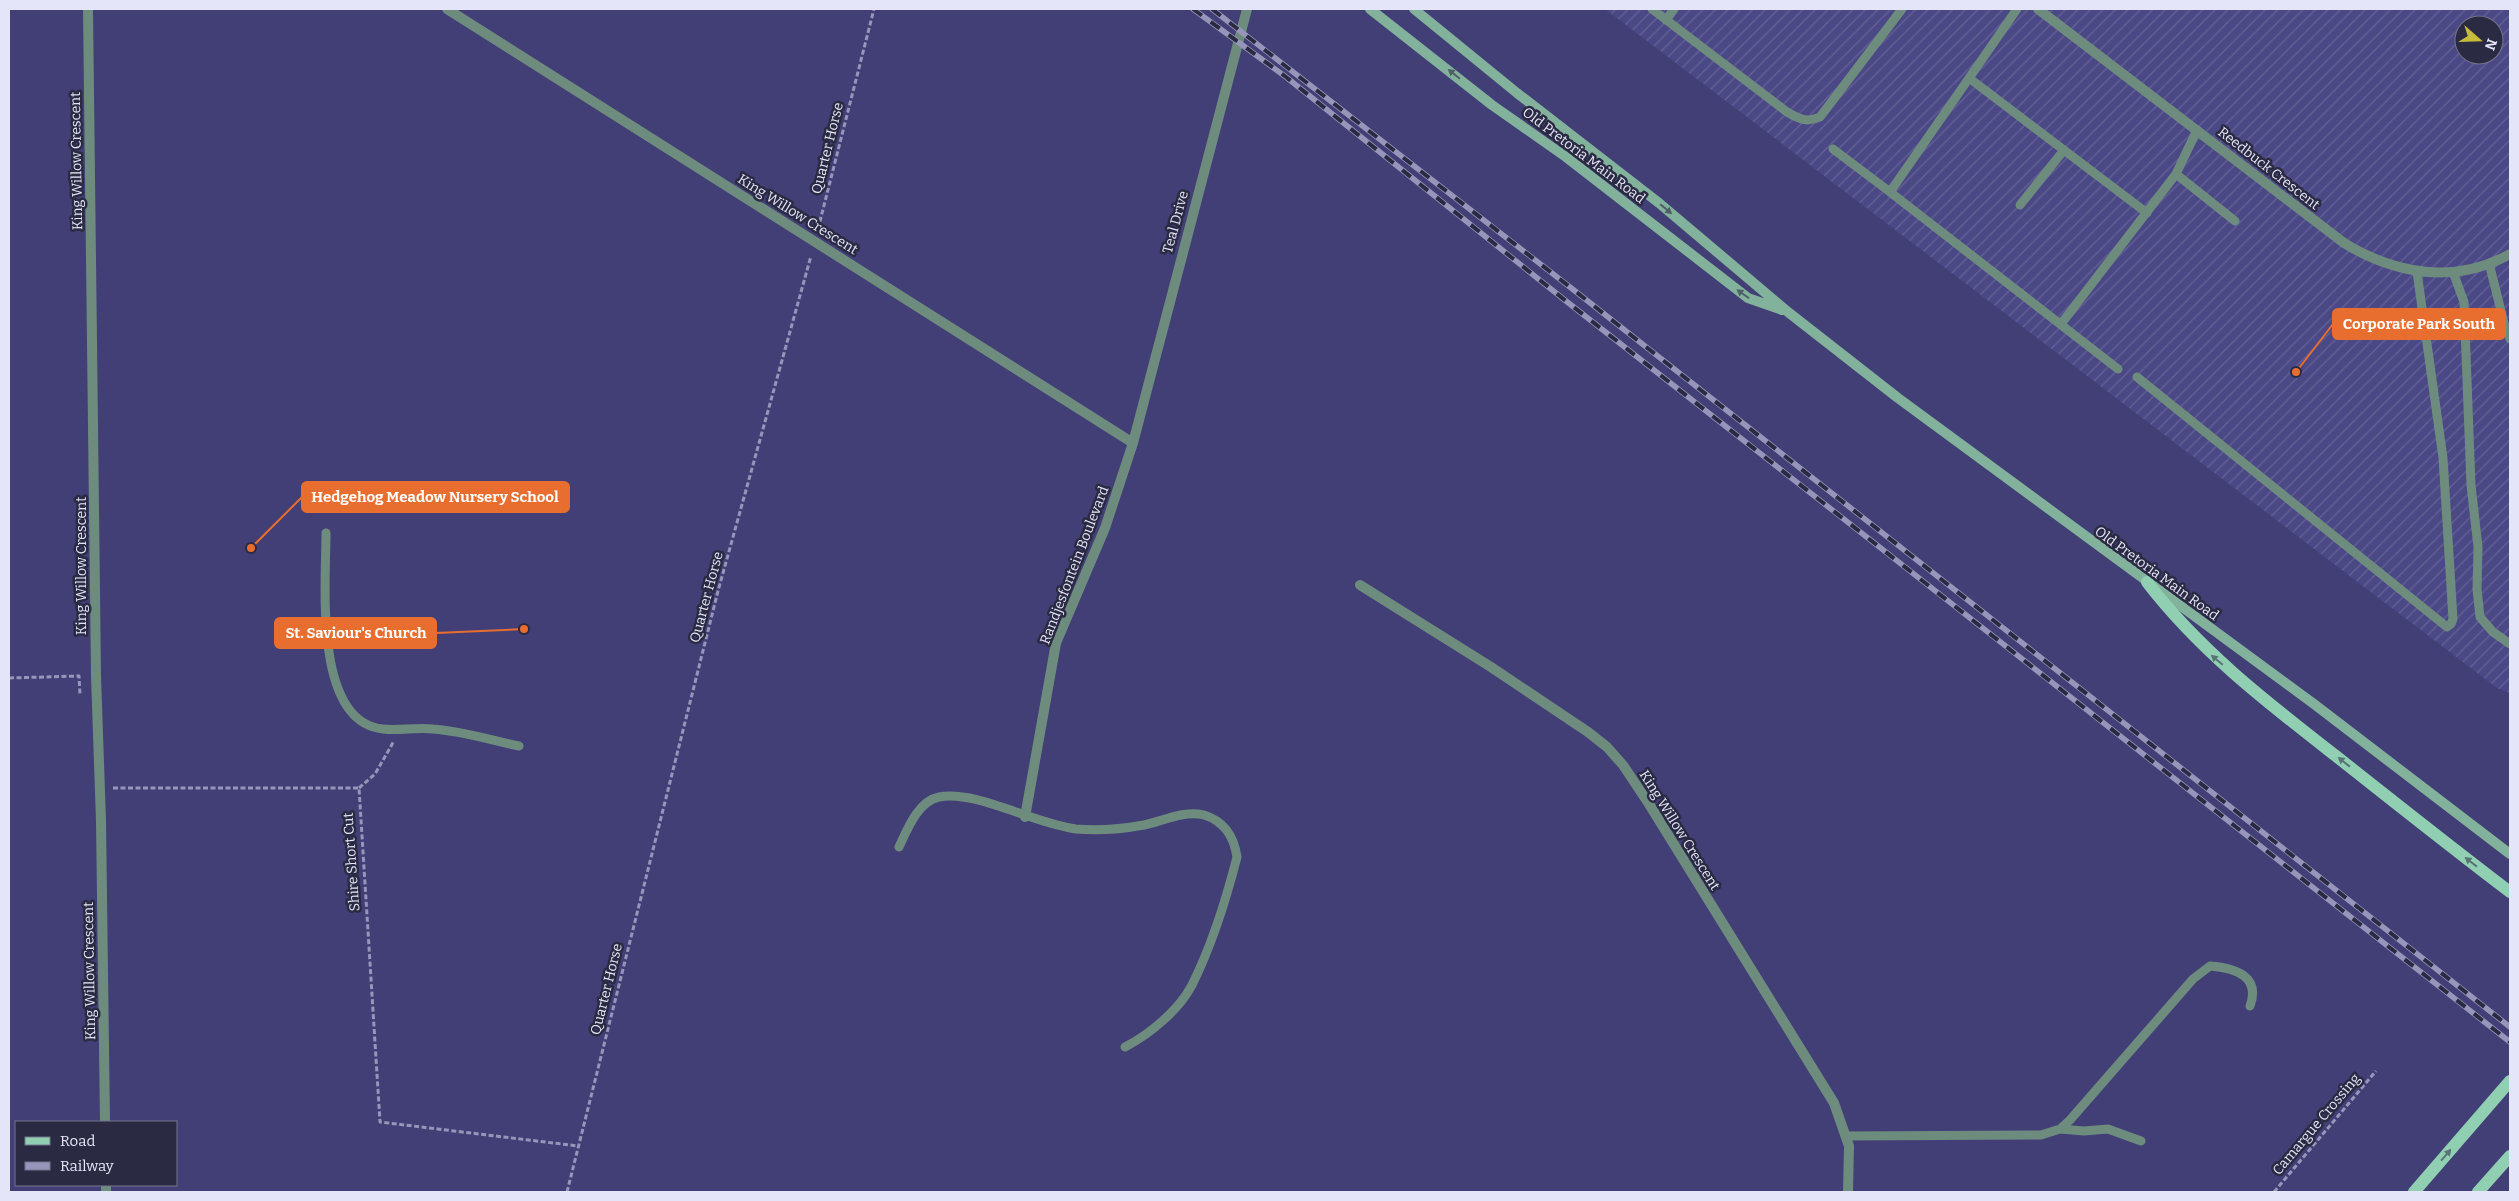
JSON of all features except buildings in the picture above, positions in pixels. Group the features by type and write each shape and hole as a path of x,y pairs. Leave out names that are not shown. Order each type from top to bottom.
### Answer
{"main road":[{"name":"Old Pretoria Main Road","path":"1370,9 1492,105 1566,157 1748,298 1788,312"},
{"name":"Old Pretoria Main Road","path":"1414,9 1517,93 1659,203 1788,312 1898,398 2314,704 2510,854"},
{"path":"2147,582 2173,616 2208,652 2281,713 2510,892"},
{"path":"2414,1192 2510,1081"},
{"path":"2478,1192 2510,1156"}],"street":[{"name":"King Willow Crescent","path":"88,9 96,676 100,788 105,1121"},
{"name":"King Willow Crescent","path":"447,9 1133,443"},
{"name":"Teal Drive","path":"1133,443 1247,9"},
{"name":"Reedbuck Crescent","path":"2038,9 2344,243 2376,260 2417,272 2453,272 2490,264 2510,254"},
{"name":"Randjesfontein Boulevard","path":"1026,817 1056,643 1105,528 1133,443"},
{"name":"King Willow Crescent","path":"1360,585 1548,705 1588,732 1612,753 1649,804 1834,1103 1847,1136 1850,1155 1848,1192"}],"lane":[{"path":"1652,9 1787,112 1800,120 1811,121 1820,117 1902,9"},
{"path":"1666,20 1674,9"},
{"path":"1890,192 2017,9"},
{"path":"1969,78 2147,213"},
{"path":"2061,324 2176,174 2187,155 2197,130"},
{"path":"1833,148 2118,369"},
{"path":"2020,205 2064,150"},
{"path":"2176,174 2235,221"},
{"path":"2490,264 2504,323 2510,339"},
{"path":"2137,377 2447,627 2453,619 2443,458 2417,272"},
{"path":"2453,272 2464,302 2471,485 2478,547 2477,589 2480,616 2493,632 2510,644"},
{"path":"326,533 326,633 337,687 348,711 363,722 382,729 450,730 519,746"},
{"path":"899,847 912,820 925,805 936,798 950,796 976,800 1063,827 1089,830 1145,825 1179,816 1200,814 1213,818 1222,825 1235,845 1237,857 1211,939 1192,986 1174,1008 1141,1039 1125,1047"},
{"path":"2060,1129 2193,979 2210,966 2226,967 2240,972 2251,983 2255,994 2250,1006"},
{"path":"1847,1136 2041,1135 2060,1129 2084,1131 2108,1129 2141,1141"}],"path":[{"name":"Quarter Horse","path":"566,1192 718,591 815,241 874,9"},
{"path":"9,678 79,676 81,704"},
{"path":"100,788 359,788 376,774 400,728"},
{"name":"Shire Short Cut","path":"359,788 380,1122 578,1146"},
{"name":"Camargue Crossing","path":"2274,1192 2376,1071"}],"shaded area":[{"path":"1605,9 2510,9 2510,693 2497,688"}],"railway":[{"path":"1193,9 1286,77 1566,301 2510,1042"},
{"path":"1212,9 1575,291 2510,1027"}],"place":[{"name":"Corporate Park South","path":"2296,372"},
{"name":"Hedgehog Meadow Nursery School","path":"251,548"},
{"name":"St. Saviour's Church","path":"524,629"}]}
